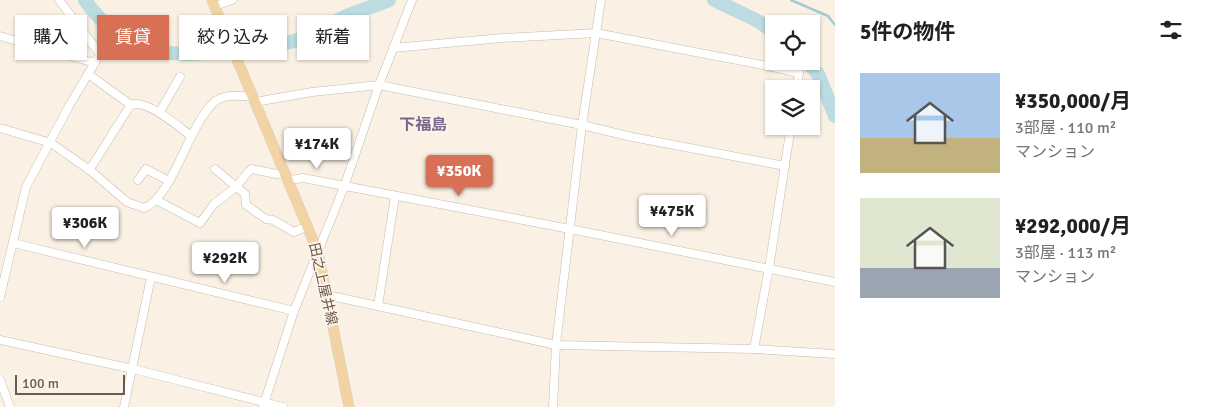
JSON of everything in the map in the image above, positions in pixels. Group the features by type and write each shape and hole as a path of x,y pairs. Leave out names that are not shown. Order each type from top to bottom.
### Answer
{"main road":[{"name":"田之上屋井線","path":"213,3 318,252 349,407"}],"street":[{"path":"0,297 26,187 100,54 59,0"},
{"path":"213,3 232,0"},
{"path":"554,407 556,345 582,125 601,0"},
{"path":"263,404 294,311 344,187 379,85 411,2"},
{"path":"393,48 502,38 596,33 799,73 798,80"},
{"path":"0,36 95,63"},
{"path":"88,74 131,105 142,103 191,136"},
{"path":"159,114 180,77"},
{"path":"0,128 51,143 89,170 127,202 144,208 156,200 169,181 202,117 216,100 227,96 254,100 379,85 785,166"},
{"path":"89,170 131,105"},
{"path":"754,349 790,135"},
{"path":"138,180 146,169 169,181"},
{"path":"215,169 245,194 246,205 266,220 273,220 294,232 308,226"},
{"path":"156,200 200,223 214,204 237,187 251,169 570,229 835,282"},
{"path":"378,306 395,196"},
{"path":"14,243 294,311"},
{"path":"124,407 151,277"},
{"path":"326,295 556,345 754,349 835,354"},
{"path":"0,340 133,369 263,404 283,407"},
{"path":"0,380 10,407"}],"waterway":[{"path":"85,0 108,26 122,35 153,49 169,53 186,54 209,52 251,44 294,41 313,34 336,21 389,0"},
{"path":"714,0 765,26"},
{"path":"791,0 828,16 835,25"},
{"path":"814,70 818,74 835,116"}],"district":[{"name":"下福島","path":"423,125"}]}
